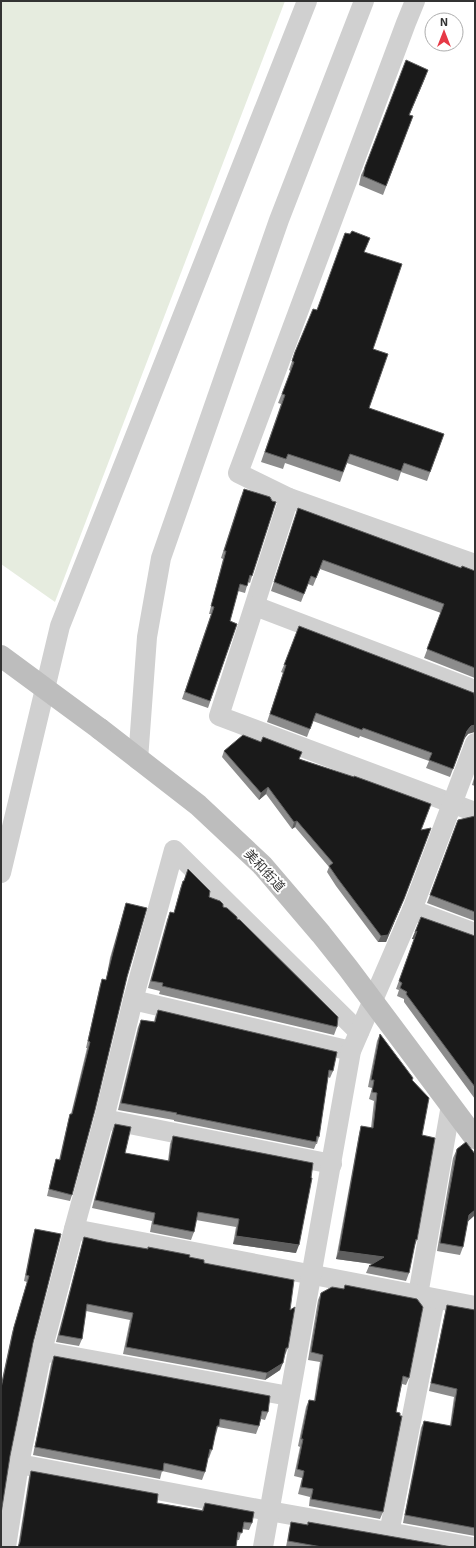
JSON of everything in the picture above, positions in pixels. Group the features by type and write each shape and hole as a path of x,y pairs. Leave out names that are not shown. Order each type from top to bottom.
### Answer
{"main road":[{"name":"美和街道","path":"1,656 100,729 138,760 198,805 262,865 321,934 475,1138"}],"street":[{"path":"1,874 60,626 307,1"},
{"path":"138,760 147,637 160,558 279,220 364,1"},
{"path":"415,1 238,474 289,498 475,564"},
{"path":"289,498 219,716 475,812"},
{"path":"255,606 475,690"},
{"path":"263,1547 310,1275 332,1164 351,1051 412,910 475,743"},
{"path":"6,1547 19,1464 42,1351 104,1119 133,1000 174,850 359,1032"},
{"path":"412,910 475,933"},
{"path":"133,1000 351,1051"},
{"path":"389,1533 426,1297 451,1105"},
{"path":"104,1119 332,1164"},
{"path":"74,1229 475,1306"},
{"path":"42,1351 289,1396"},
{"path":"19,1464 472,1547"}],"shaded area":[{"path":"1,1 285,1 55,602 1,564"}],"building":[{"path":"406,60 428,70 409,115 413,116 386,186 363,176 365,167"},
{"path":"352,231 370,238 364,252 402,264 373,349 388,354 369,408 444,434 430,472 404,463 401,471 350,454 343,472 288,454 286,459 265,452 285,395 282,394 294,362 292,361 295,352 313,309 317,310 345,233 350,234"},
{"path":"244,489 270,497 272,501 276,502 252,576 250,575 247,586 240,584 230,621 237,624 210,701 185,692 214,607 211,606 226,551 224,551"},
{"path":"298,508 461,568 462,566 475,571 475,668 427,649 444,604 323,560 316,578 311,576 304,594 274,582"},
{"path":"299,626 474,693 475,725 471,726 467,731 453,769 429,760 432,753 316,713 310,729 270,714 286,665 284,665"},
{"path":"243,735 261,742 263,737 302,752 299,759 354,776 431,804 421,830 431,828 404,899 388,935 381,936 329,866 333,863 297,821 294,822 268,787 261,793 224,751"},
{"path":"475,816 475,912 430,895 458,820"},
{"path":"188,869 210,891 209,897 220,901 223,904 223,907 227,908 237,917 237,919 240,920 338,1017 337,1027 162,986 163,983 151,981 170,912 174,913"},
{"path":"126,903 147,908 127,977 95,1110 72,1195 49,1189 56,1159 60,1160 70,1114 72,1114 90,1042 88,1041 102,979 106,980"},
{"path":"421,917 475,936 475,1087 406,994 407,992 400,988 402,983 399,981"},
{"path":"158,1010 337,1052 333,1071 329,1070 319,1137 317,1136 316,1142 121,1103 141,1020 155,1022"},
{"path":"380,1034 413,1078 412,1080 429,1098 422,1135 435,1138 417,1240 416,1239 409,1273 369,1266 384,1257 339,1251 361,1126 373,1128 377,1093 372,1092 374,1080 371,1080"},
{"path":"115,1124 131,1127 125,1153 169,1161 173,1136 313,1163 312,1178 299,1245 236,1236 239,1219 198,1212 194,1232 153,1224 155,1213 95,1200"},
{"path":"466,1142 475,1154 475,1210 469,1215 463,1247 440,1243 457,1149"},
{"path":"35,1229 61,1234 33,1343 10,1456 1,1514 1,1388 14,1327 29,1276 26,1275"},
{"path":"84,1237 106,1242 148,1249 148,1247 190,1255 189,1257 204,1260 204,1263 294,1280 290,1310 295,1307 288,1348 286,1348 283,1363 267,1373 126,1347 133,1313 87,1304 82,1339 59,1335"},
{"path":"345,1285 417,1299 423,1307 409,1378 403,1376 396,1412 400,1413 400,1416 402,1416 383,1512 311,1499 313,1489 301,1487 304,1471 297,1469 309,1400 315,1401 323,1355 311,1352 321,1293 332,1287 344,1289"},
{"path":"447,1305 475,1310 475,1528 405,1515 424,1421 451,1426 457,1389 431,1383"},
{"path":"54,1356 270,1396 268,1412 262,1411 259,1426 220,1419 212,1450 210,1449 205,1472 164,1463 163,1471 35,1447"},
{"path":"31,1471 158,1494 157,1503 203,1511 205,1503 254,1512 252,1523 244,1522 242,1533 238,1532 236,1547 18,1547"},
{"path":"291,1522 308,1525 308,1522 452,1547 322,1547 288,1541"}]}
